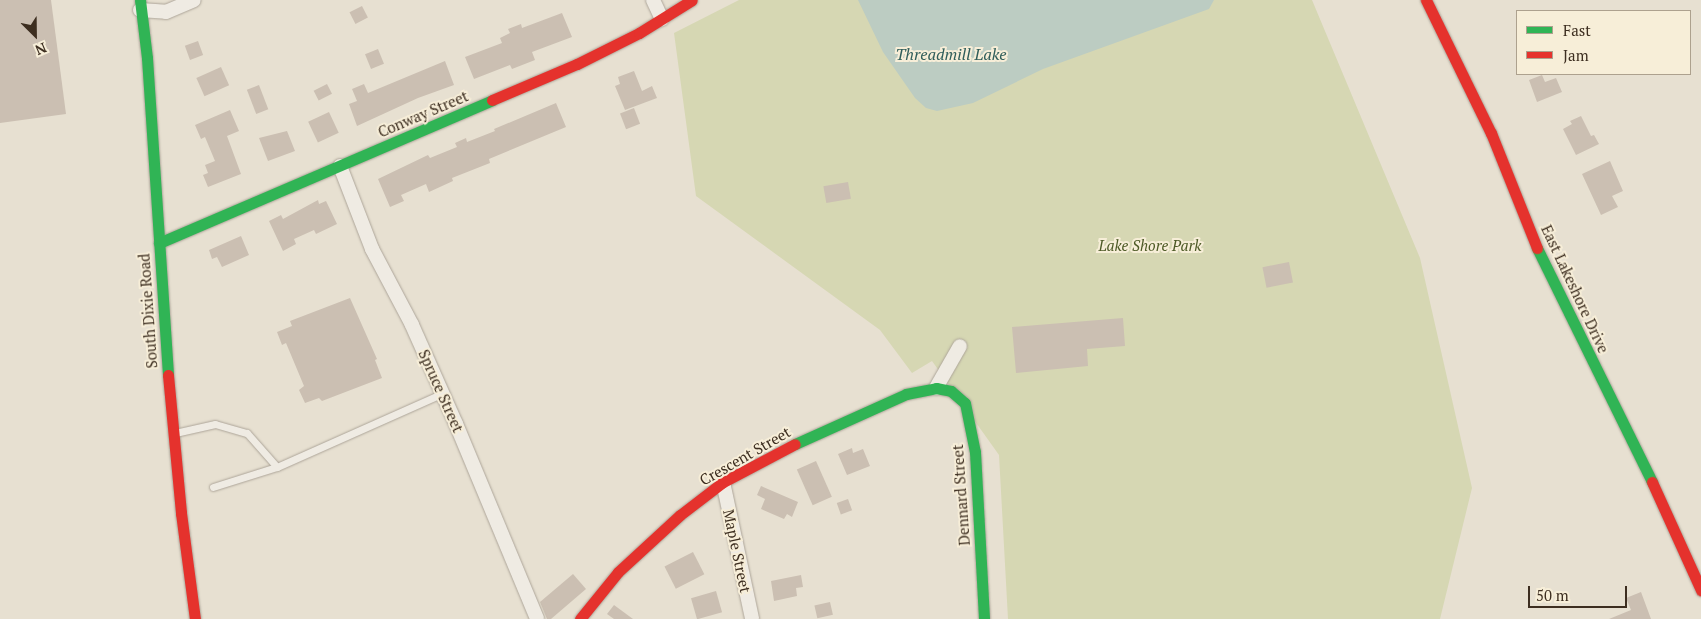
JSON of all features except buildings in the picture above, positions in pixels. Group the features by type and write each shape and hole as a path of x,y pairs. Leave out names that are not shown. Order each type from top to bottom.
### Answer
{"street":[{"path":"140,5 166,12 194,0"},
{"path":"653,0 662,19"},
{"name":"Conway Street","path":"158,243 577,64 631,38 692,0"},
{"name":"East Lakeshore Drive","path":"1426,0 1491,134 1536,246 1654,486 1701,590"},
{"name":"South Dixie Road","path":"140,5 147,58 158,243 173,433 195,619"},
{"name":"Spruce Street","path":"340,166 372,249 412,325 443,393 537,619"},
{"path":"936,388 960,346"},
{"name":"Crescent Street","path":"580,619 618,572 680,515 723,482 811,436 906,394 936,388"},
{"name":"Dennard Street","path":"936,388 951,391 965,403 967,411 975,452 984,619"},
{"name":"Maple Street","path":"723,482 752,619"}],"lane":[{"path":"214,487 278,467 443,393"},
{"path":"173,433 215,424 247,434 278,467"}],"green space":[{"name":"Lake Shore Park","path":"739,0 1312,0 1420,258 1472,488 1440,619 1008,619 999,455 932,361 912,373 880,330 696,196 674,33"}],"water":[{"name":"Threadmill Lake","path":"858,0 1214,0 1209,9 1043,69 973,103 937,111 926,108 915,98 883,52"}],"traffic: fast":[{"path":"140,0 147,58 168,375"},
{"path":"159,243 492,100"},
{"path":"1537,248 1652,482"},
{"path":"795,444 906,394 936,388 951,391 965,403 975,452 984,619"}],"traffic: jam":[{"path":"492,100 577,64 639,33 692,0"},
{"path":"1426,0 1491,133 1537,248"},
{"path":"168,375 181,513 195,619"},
{"path":"580,619 618,572 680,515 723,482 795,444"},
{"path":"1652,482 1701,590"}]}
